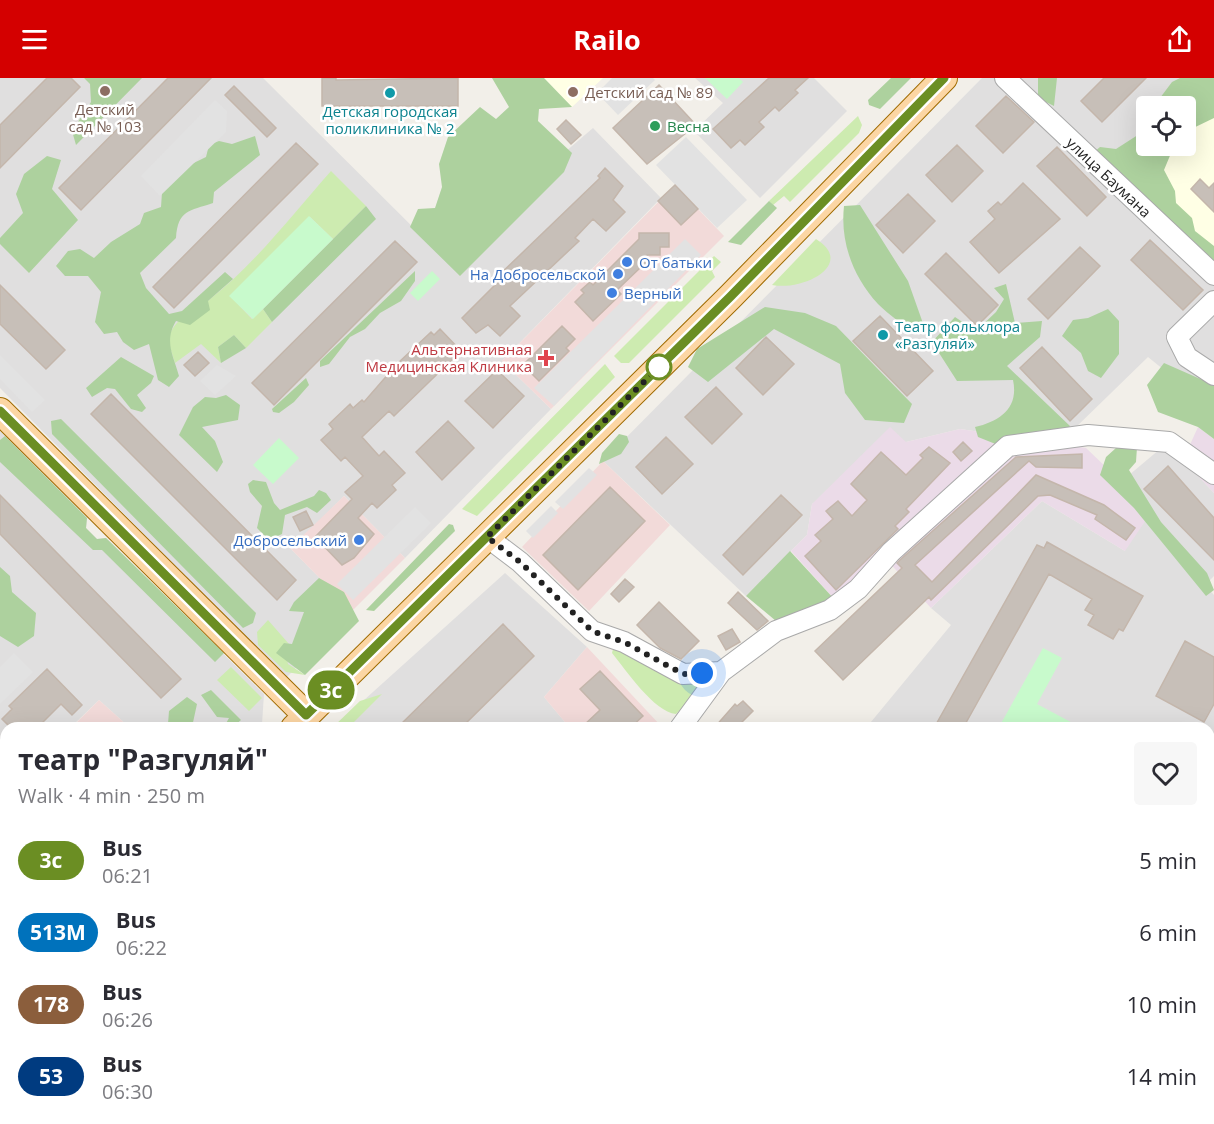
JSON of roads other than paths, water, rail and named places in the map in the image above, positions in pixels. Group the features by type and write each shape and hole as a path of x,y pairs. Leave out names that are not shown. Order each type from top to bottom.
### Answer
{"main road":[{"path":"0,411 300,721 730,297 944,78"}],"street":[{"name":"улица Баумана","path":"1005,78 1214,275"},
{"path":"1214,302 1177,337 1187,357 1214,375"},
{"path":"684,722 721,672 776,631 830,610 858,589 891,552 1008,446 1088,435 1169,442 1214,474"},
{"path":"487,537 520,562 592,631 624,642 683,674 721,672"}],"place":[{"name":"Детский сад № 103","path":"105,91"},
{"name":"Детский сад № 89","path":"573,92"},
{"name":"Детская городская поликлиника № 2","path":"390,93"},
{"name":"Весна","path":"655,126"},
{"name":"От батьки","path":"627,262"},
{"name":"На Добросельской","path":"618,274"},
{"name":"Верный","path":"612,293"},
{"name":"Театр фольклора «Разгуляй»","path":"883,335"},
{"name":"Альтернативная Mедицинская Kлиника","path":"546,358"},
{"name":"Добросельский","path":"359,540"}]}
